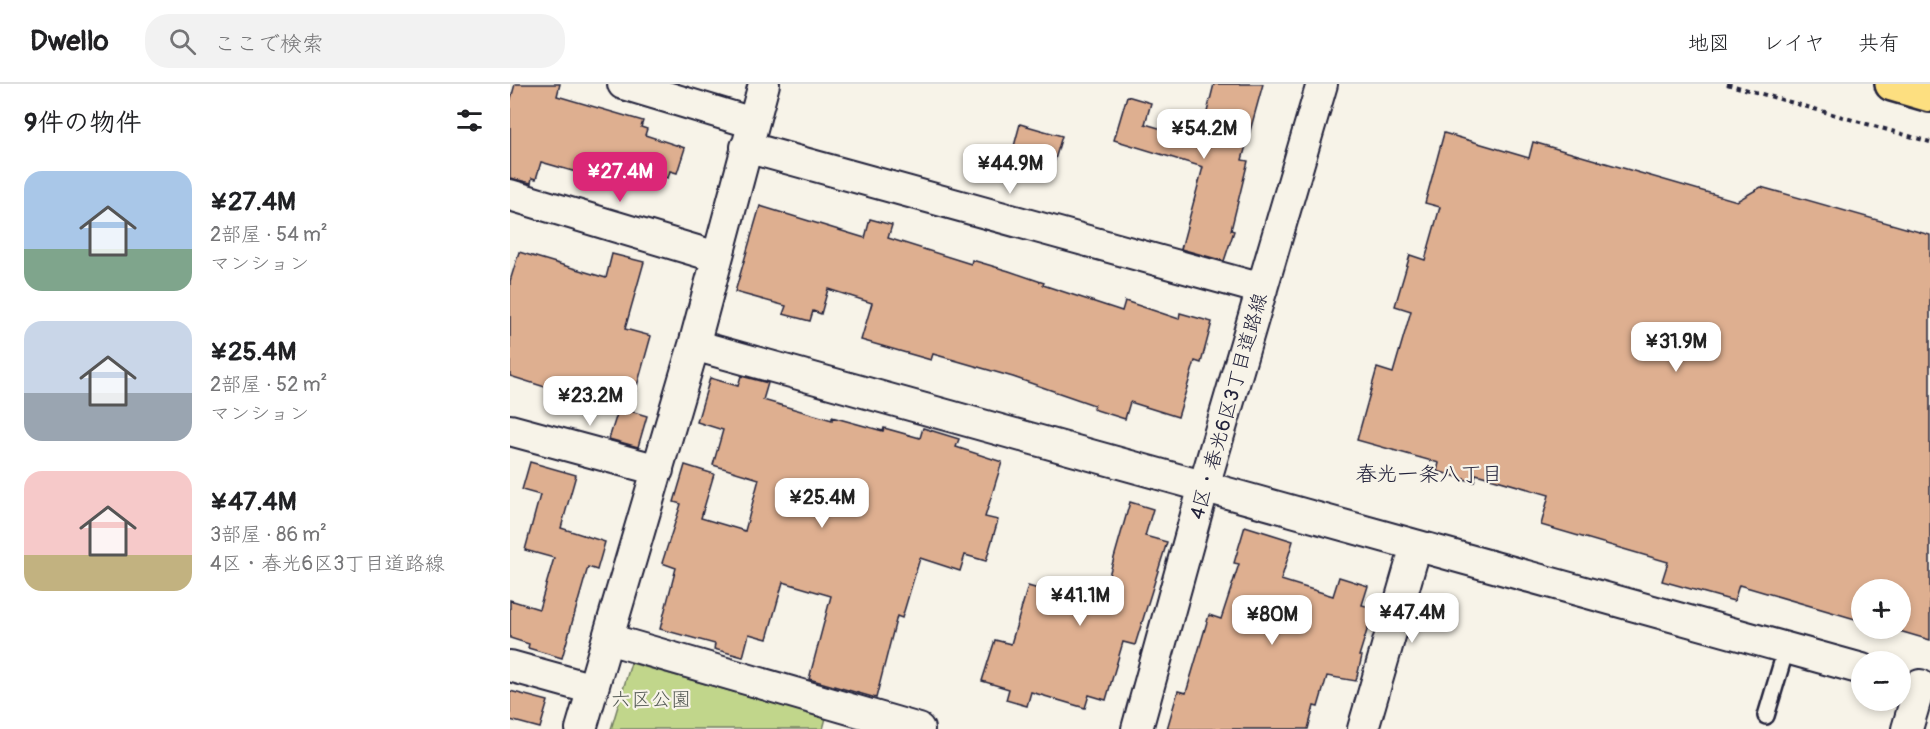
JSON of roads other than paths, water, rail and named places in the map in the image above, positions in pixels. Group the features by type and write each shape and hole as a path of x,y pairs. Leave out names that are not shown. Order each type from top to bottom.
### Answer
{"highway":[{"path":"1892,84 1930,95"}],"street":[{"path":"623,84 750,135 1262,289"},
{"path":"581,729 694,345 764,84"},
{"name":"4区・春光6区3丁目道路線","path":"1137,729 1204,486 1322,84"},
{"path":"510,195 717,257"},
{"path":"694,345 1851,666"},
{"path":"510,430 658,470"},
{"path":"1363,729 1416,546"},
{"path":"608,639 840,718 919,729"},
{"path":"510,666 593,688"},
{"path":"1907,729 1917,685"}],"lane":[{"path":"1766,716 1786,649"}],"district":[{"name":"春光一条八丁目","path":"1429,474"}],"park label":[{"name":"六区公園","path":"651,699"}]}
